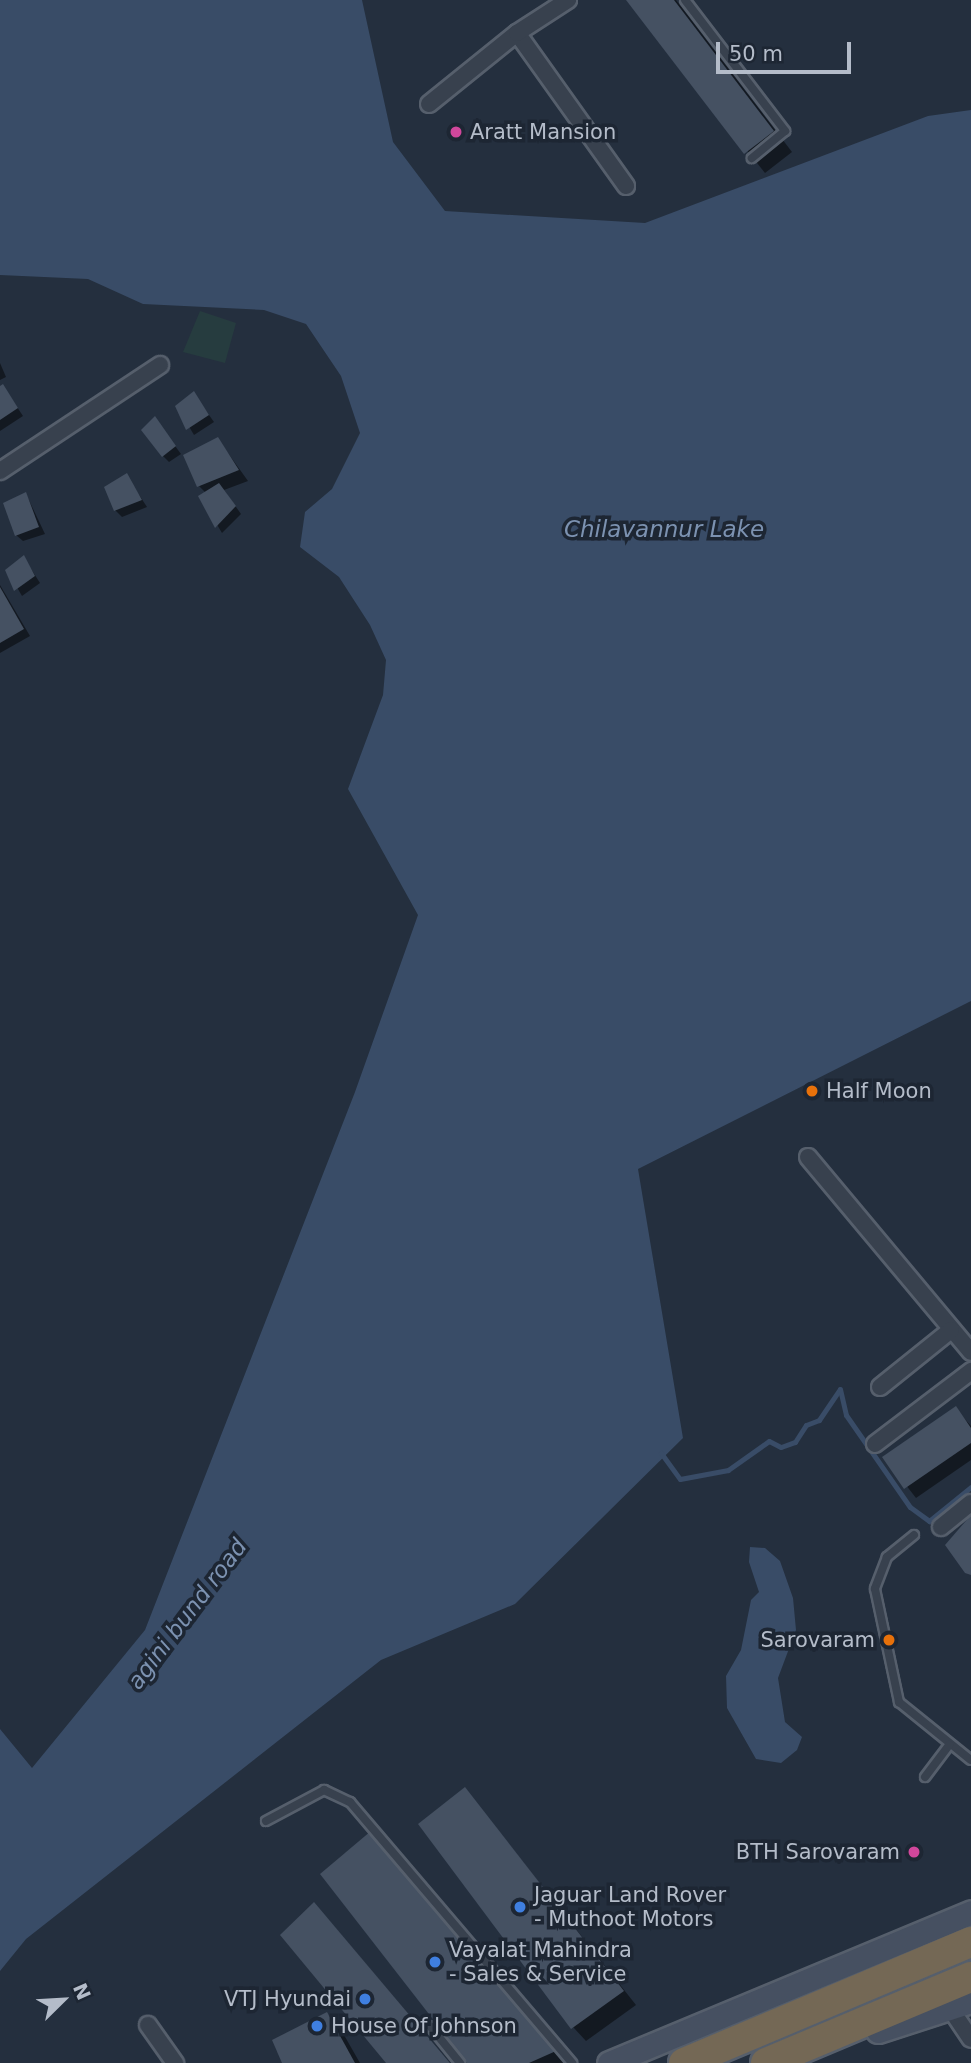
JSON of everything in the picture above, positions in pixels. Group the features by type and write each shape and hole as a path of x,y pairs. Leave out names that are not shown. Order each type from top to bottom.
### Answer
{"highway":[{"path":"684,2063 971,1942"},
{"path":"773,2026 784,2060 971,1977"}],"street":[{"path":"429,104 517,33 568,0"},
{"path":"517,33 626,187"},
{"path":"0,471 160,365"},
{"path":"808,1157 971,1352"},
{"path":"880,1387 951,1330"},
{"path":"875,1444 971,1371"},
{"path":"942,1527 971,1503"},
{"path":"609,2063 971,1912"},
{"path":"784,2060 960,2004 971,2039"},
{"path":"148,2025 174,2063"}],"lane":[{"path":"685,0 785,131 752,158"},
{"path":"914,1535 887,1557 875,1589 899,1702 949,1745 971,1760"},
{"path":"925,1777 949,1745"},
{"path":"266,1821 324,1790 350,1802 572,2063"},
{"path":"430,2026 460,2063"}],"green space":[{"path":"200,311 236,323 225,363 183,352"}],"water":[{"name":"Chilavannur Lake","path":"0,0 362,0 393,142 445,211 645,223 928,116 971,110 971,1001 638,1169 683,1438 515,1604 381,1660 26,1939 0,1971 0,1729 32,1768 145,1630 355,1092 418,915 348,789 383,695 386,660 370,625 339,577 300,547 305,512 332,489 360,433 341,376 306,324 264,310 143,304 88,279 0,275"},
{"path":"750,1547 765,1548 780,1561 793,1598 796,1630 778,1678 785,1722 802,1737 797,1750 781,1763 756,1759 727,1708 726,1676 741,1650 751,1600 759,1592 749,1562"}],"building":[{"path":"626,0 674,0 774,131 744,154"},
{"path":"3,384 18,408 0,420 0,386"},
{"path":"194,391 209,415 186,430 175,406"},
{"path":"155,416 176,446 162,457 141,430"},
{"path":"218,437 239,470 197,487 183,455"},
{"path":"127,473 142,500 114,511 104,487"},
{"path":"219,483 236,506 215,528 198,496"},
{"path":"26,492 39,527 15,536 3,503"},
{"path":"24,555 35,576 14,591 5,570"},
{"path":"0,587 24,629 0,643"},
{"path":"956,1406 971,1428 971,1443 904,1489 882,1457"},
{"path":"971,1515 971,1575 965,1573 945,1545"},
{"name":"Jaguar Land Rover - Muthoot Motors","path":"465,1787 624,1991 571,2029 418,1824"},
{"name":"Vayalat Mahindra - Sales & Service","path":"371,1831 556,2051 529,2063 467,2063 320,1874"},
{"name":"VTJ Hyundai","path":"314,1902 450,2063 386,2063 280,1935"},
{"name":"House Of Johnson","path":"327,2012 355,2063 282,2063 272,2040"}],"waterway":[{"path":"661,1453 680,1479 728,1470 769,1441 781,1447 795,1442 806,1425 819,1420 840,1389 846,1415 910,1507 929,1521 971,1487"}],"place":[{"name":"Aratt Mansion","path":"456,132"},
{"name":"Half Moon","path":"812,1091"},
{"name":"Sarovaram","path":"889,1640"},
{"name":"BTH Sarovaram","path":"914,1852"},
{"name":"Jaguar Land Rover - Muthoot Motors","path":"520,1907"},
{"name":"Vayalat Mahindra - Sales & Service","path":"435,1962"},
{"name":"VTJ Hyundai","path":"365,1999"},
{"name":"House Of Johnson","path":"317,2026"}],"water label":[{"name":"agini bund road","path":"187,1614"}]}
